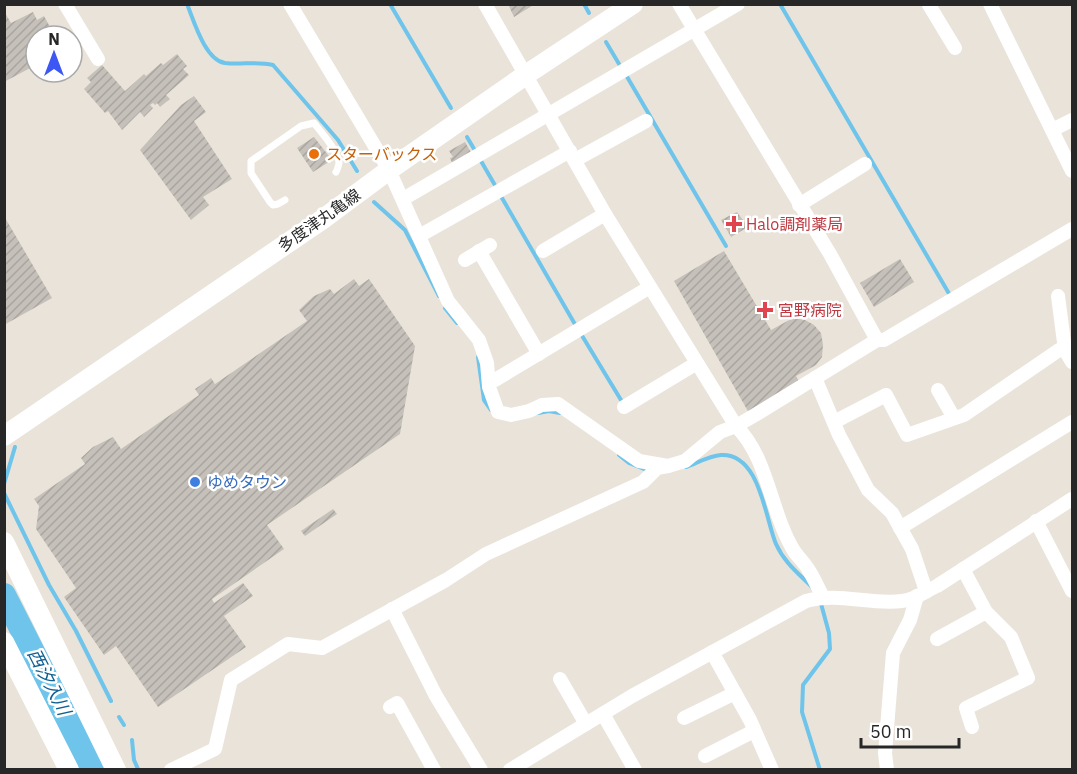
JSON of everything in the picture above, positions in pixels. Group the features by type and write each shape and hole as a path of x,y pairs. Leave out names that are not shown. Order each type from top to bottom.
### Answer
{"main road":[{"name":"多度津丸亀線","path":"4,436 321,221 389,170 527,74 633,4"},
{"path":"4,542 116,770"},
{"path":"4,642 69,770"}],"street":[{"path":"65,4 98,58"},
{"path":"290,4 389,170 447,301 479,340 487,363 489,387 498,412 511,414 529,411 542,405 558,404 639,461 663,467"},
{"path":"485,4 605,214 756,455 778,516 794,551 807,567 823,597"},
{"path":"679,4 830,254 877,340"},
{"path":"403,199 738,4"},
{"path":"990,4 1072,171"},
{"path":"928,5 955,48"},
{"path":"1052,130 1072,120"},
{"path":"419,236 572,155 646,121"},
{"path":"799,205 865,164"},
{"path":"543,251 605,214"},
{"path":"171,770 215,749 231,680 288,644 322,648 446,580 486,554 643,482 663,467 685,461 720,432 736,426 877,340 884,340 1072,229"},
{"path":"465,260 485,248 539,354"},
{"path":"495,380 650,287"},
{"path":"1058,296 1069,356"},
{"path":"834,422 886,395 907,435 964,415 1059,350 1069,356"},
{"path":"624,407 697,363"},
{"path":"814,378 868,490 892,513 912,549 922,594 893,654 885,753 887,770"},
{"path":"938,390 954,418"},
{"path":"900,528 1072,422"},
{"path":"510,770 603,714 806,600 823,597 903,601 922,594 1072,499"},
{"path":"1036,521 1072,591"},
{"path":"963,568 986,612 1011,637 1028,678 966,708 972,728"},
{"path":"392,609 436,696 481,770"},
{"path":"937,639 986,612"},
{"path":"712,652 735,693 772,770"},
{"path":"560,679 586,724"},
{"path":"684,718 735,693"},
{"path":"390,707 397,703 434,770"},
{"path":"603,714 635,770"},
{"path":"705,756 754,731"}],"lane":[{"path":"285,200 273,205 270,202 251,173 251,161 301,126 314,123 319,129 336,154 339,163 336,172"}],"building":[{"path":"508,4 535,4 514,17"},
{"path":"4,11 11,23 33,12 37,20 44,16 48,24 24,24 24,71 4,82"},
{"path":"177,54 187,66 183,69 189,75 166,95 170,99 160,107 157,103 155,105 153,103 150,105 153,108 144,117 140,112 122,130 108,111 105,113 84,89 91,82 87,78 102,65 125,91 144,74 146,76 161,63 163,65"},
{"path":"194,96 206,112 194,121 232,179 203,197 209,205 191,220 140,150 181,105"},
{"name":"スターバックス","path":"314,137 332,160 313,172 297,148"},
{"path":"465,142 472,154 453,165 450,158 453,157 449,151"},
{"name":"Halo調剤薬局","path":"737,212 748,227 731,237 721,220"},
{"path":"4,216 52,298 4,325"},
{"path":"724,251 771,330 793,318 805,320 821,333 823,345 822,357 816,365 796,376 800,383 749,413 674,281"},
{"path":"900,259 914,282 874,307 860,283"},
{"name":"ゆめタウン","path":"354,279 359,286 369,279 415,346 400,434 267,525 284,549 212,599 214,603 243,583 253,596 224,616 246,647 158,707 116,646 104,655 64,597 76,588 36,529 39,506 34,499 85,464 81,458 93,447 113,437 121,449 199,395 195,389 211,378 215,384 307,321 299,310 314,296 330,289 334,294"},
{"path":"333,509 337,514 305,536 301,531"}],"waterway":[{"path":"187,4 201,39 212,55 225,63 273,65 338,140 357,171"},
{"path":"390,4 451,108"},
{"path":"584,4 589,13"},
{"path":"780,4 951,297"},
{"path":"606,42 622,69"},
{"path":"626,75 726,246"},
{"path":"467,137 477,154"},
{"path":"481,161 496,187"},
{"path":"502,198 576,326"},
{"path":"374,202 405,230 439,296"},
{"path":"445,308 457,323"},
{"path":"581,334 621,400"},
{"path":"478,357 484,400 491,410"},
{"path":"538,413 549,411 560,413"},
{"path":"4,484 15,447"},
{"path":"619,455 629,463 649,471"},
{"path":"686,467 721,455 734,457 744,464 753,475 759,489 779,550 812,587"},
{"path":"4,493 49,585 76,631 111,701"},
{"name":"西汐入川","path":"4,595 93,770"},
{"path":"820,600 829,633 830,649 803,685 802,712 820,770"},
{"path":"119,717 124,725"},
{"path":"132,740 134,760 138,769"}],"place":[{"name":"スターバックス","path":"314,154"},
{"name":"Halo調剤薬局","path":"734,224"},
{"name":"宮野病院","path":"765,310"},
{"name":"ゆめタウン","path":"195,482"}]}
